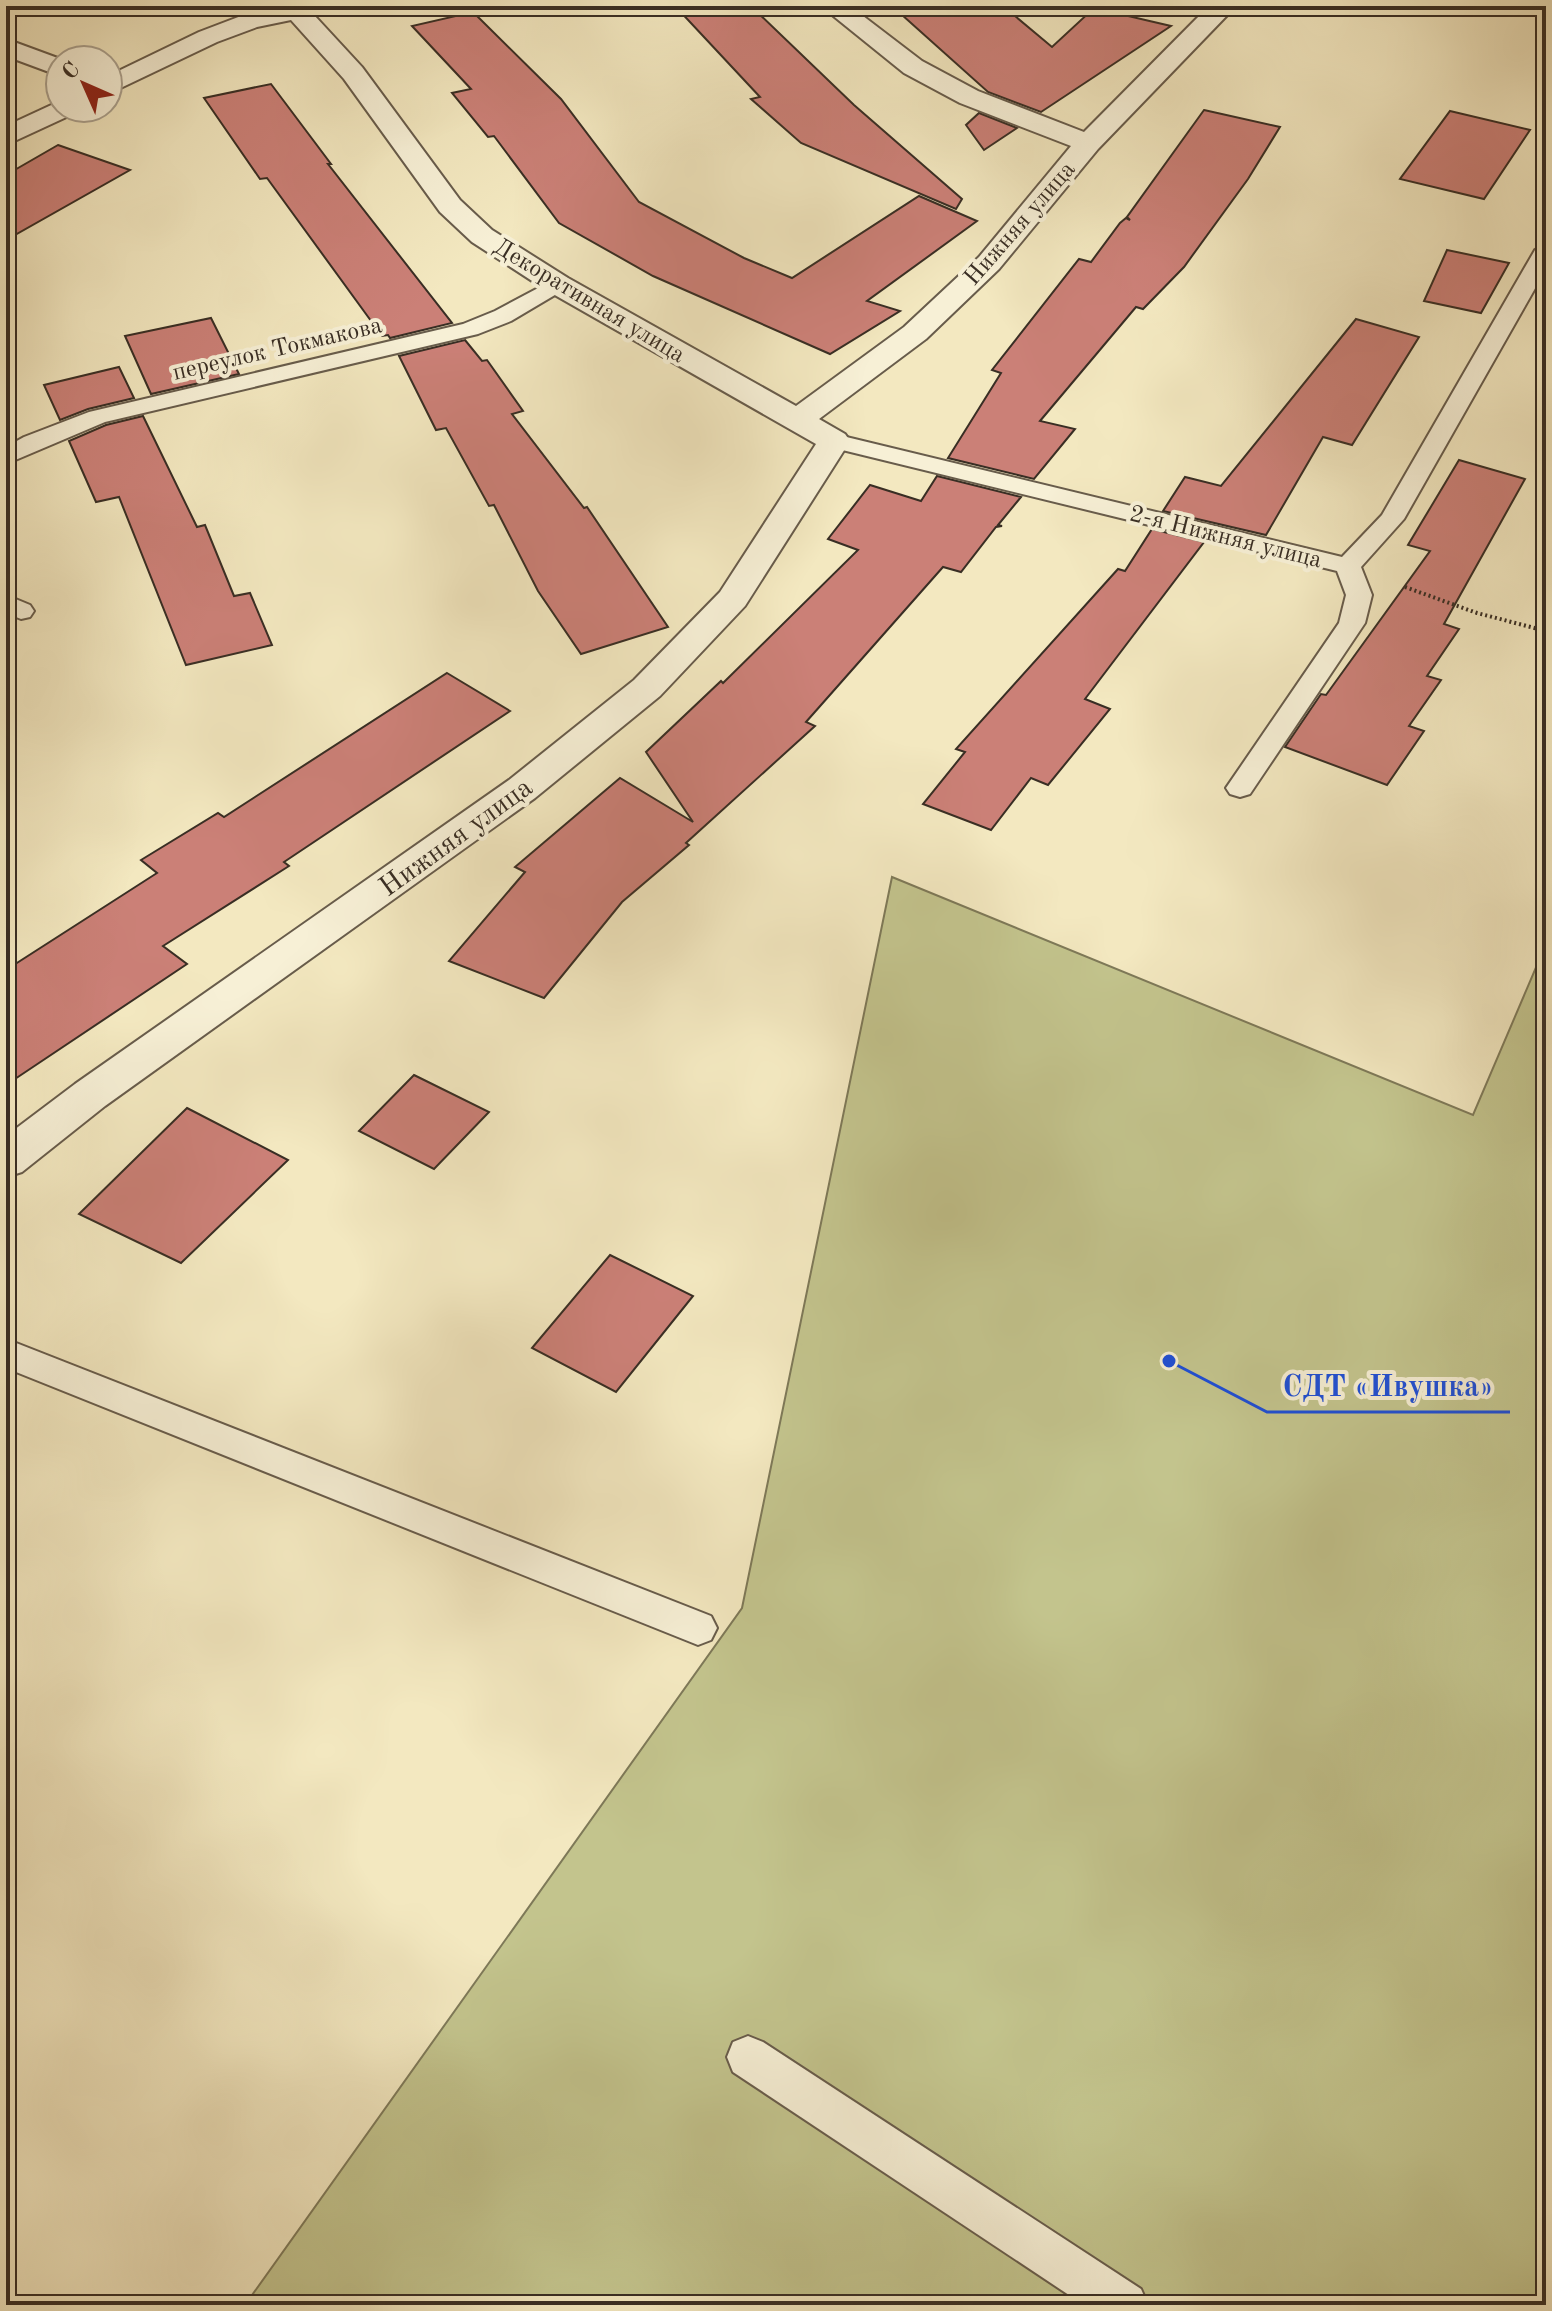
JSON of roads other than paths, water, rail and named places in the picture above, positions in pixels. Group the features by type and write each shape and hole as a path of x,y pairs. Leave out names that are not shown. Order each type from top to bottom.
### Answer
{"street":[{"path":"834,6 927,75 969,97 1088,143"},
{"name":"Нижняя улица","path":"798,420 915,333 989,263 1088,143 1223,6"},
{"path":"124,78 208,37 301,7"},
{"name":"Декоративная улица","path":"301,7 450,206 482,236 557,284 834,441"},
{"path":"6,47 44,62"},
{"path":"6,137 44,118"},
{"name":"Нижняя улица","path":"6,1160 90,1095 522,789 647,688 733,599 834,441"}],"lane":[{"name":"2-я Нижняя улица","path":"834,441 1348,566 1392,519 1546,250"},
{"name":"переулок Токмакова","path":"6,457 32,442 97,417 470,329 503,316 557,284"},
{"path":"1240,788 1352,623 1359,595 1348,566"},
{"path":"6,1353 698,1628"},
{"path":"748,2057 1125,2305"}],"place":[{"name":"СДТ «Ивушка»","path":"1169,1361"}]}
